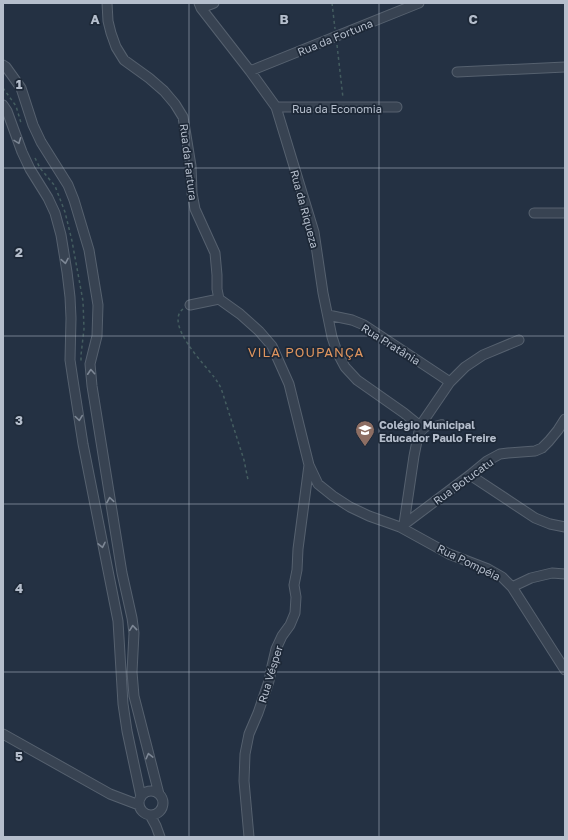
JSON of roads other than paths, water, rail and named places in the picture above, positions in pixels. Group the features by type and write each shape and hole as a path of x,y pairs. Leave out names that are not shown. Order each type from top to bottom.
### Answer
{"street":[{"name":"Rua da Fartura","path":"107,3 108,21 111,33 116,47 124,60 164,91 175,104 183,117 191,166 192,193 195,209 215,253 219,298"},
{"path":"200,6 214,3"},
{"name":"Rua da Fortuna","path":"250,71 419,3"},
{"name":"Rua da Riqueza","path":"200,6 276,107 314,232 332,337 337,352 345,367 357,380 420,426"},
{"path":"3,65 21,88 33,125 41,142 68,185 89,250 98,305 97,336 90,364 92,386 122,572 132,618 134,633 132,672 134,696 158,794 162,801 161,809 150,815"},
{"path":"457,72 565,66"},
{"path":"3,105 7,111 30,169 48,198 55,213 61,235 70,297 71,366 83,444 118,621 127,731 143,812 150,815 160,837"},
{"name":"Rua da Economia","path":"276,107 397,108"},
{"path":"534,213 565,213"},
{"path":"190,305 219,298 259,331 272,346 289,384 309,464 318,484 332,496 350,507 369,516 402,525 420,426 450,382 465,367 483,355 519,340"},
{"name":"Rua Pratânia","path":"328,316 352,320 364,325 450,382"},
{"name":"Rua Botucatu","path":"402,525 488,461 500,454 535,451 542,448 549,442 565,419"},
{"name":"Rua Vésper","path":"249,837 244,781 245,754 249,734 269,681 276,649 295,613 296,597 294,585 309,464"},
{"path":"470,475 535,518 550,524 565,527"},
{"name":"Rua Pompéia","path":"402,525 449,554 488,569 502,577 512,588 565,670"},
{"path":"512,588 531,578 552,573 565,574"},
{"path":"3,734 110,794 140,801"},
{"path":"140,801 143,794 147,792 151,791 158,794"}],"lane":[{"path":"416,443 422,433 429,426 442,422"}],"place":[{"name":"Colégio Municipal Educador Paulo Freire","path":"365,447"}],"district":[{"name":"VILA POUPANÇA","path":"306,352"}]}
